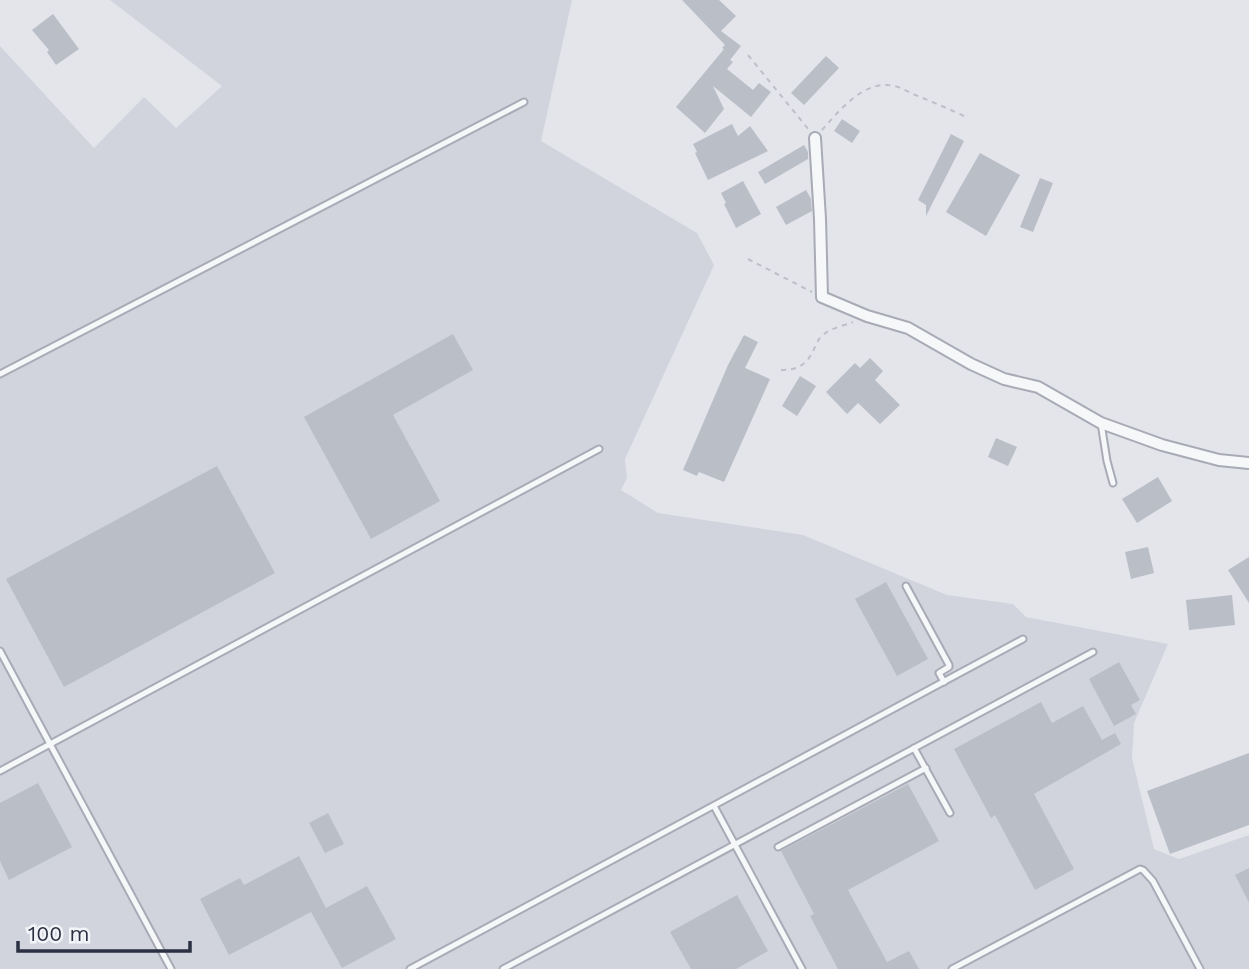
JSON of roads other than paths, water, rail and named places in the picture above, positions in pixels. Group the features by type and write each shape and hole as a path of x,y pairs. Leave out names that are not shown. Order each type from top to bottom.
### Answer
{"street":[{"path":"815,138 822,297 867,316 908,328 971,364 1004,379 1038,387 1101,423 1162,445 1219,460 1249,463"}],"lane":[{"path":"0,374 524,102"},
{"path":"1101,423 1113,483"},
{"path":"0,771 599,449"},
{"path":"906,586 950,665 939,673 944,682"},
{"path":"410,969 1023,639"},
{"path":"0,651 171,969"},
{"path":"503,969 1093,652"},
{"path":"914,748 950,813"},
{"path":"778,847 926,768"},
{"path":"714,806 802,969"},
{"path":"952,969 1140,869 1153,881 1200,969"}]}
